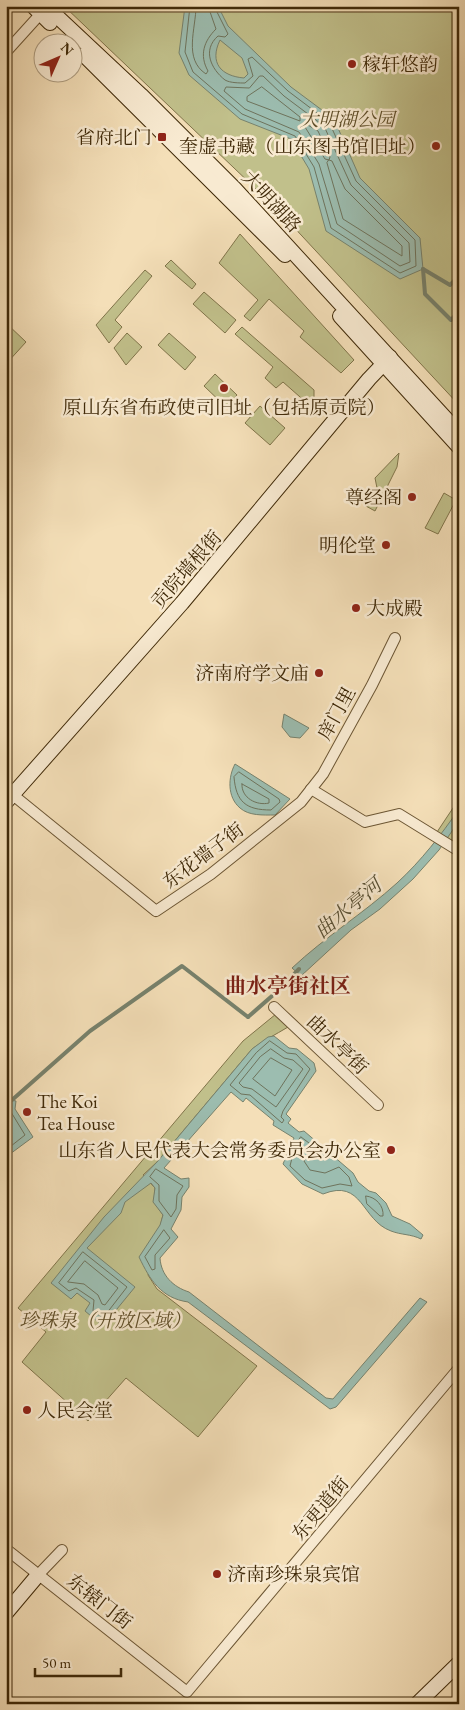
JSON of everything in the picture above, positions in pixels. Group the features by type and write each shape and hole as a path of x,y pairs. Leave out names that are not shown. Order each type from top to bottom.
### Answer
{"main road":[{"name":"大明湖路","path":"42,8 61,32"},
{"name":"大明湖路","path":"42,8 141,95 230,184 386,360 459,447"},
{"name":"大明湖路","path":"82,55 291,262 459,433"},
{"name":"贡院墙根街","path":"10,799 182,603 386,360"},
{"path":"6,1613 38,1575"},
{"path":"417,1704 459,1664"}],"street":[{"path":"6,52 42,8"},
{"name":"庠门里","path":"301,802 323,774 372,686 395,638"},
{"path":"311,789 365,822 399,814 459,851"},
{"name":"东花墙子街","path":"10,799 156,911 211,874 301,802"},
{"name":"曲水亭街","path":"274,1007 378,1106"},
{"name":"东更道街","path":"187,1692 459,1368"},
{"name":"东辕门街","path":"6,1549 187,1692"},
{"path":"38,1575 62,1550"}],"green space":[{"name":"大明湖公园","path":"64,6 459,6 459,405 276,208"},
{"path":"240,234 354,360 341,373 300,337 304,331 269,299 250,321 244,316 258,300 219,263"},
{"path":"171,260 196,284 192,289 165,266"},
{"path":"145,270 152,276 115,320 122,327 109,343 96,325"},
{"path":"204,292 236,320 225,333 193,304"},
{"path":"6,323 26,342 6,364"},
{"path":"242,327 314,390 314,397 308,404 283,382 276,388 265,378 273,367 235,334"},
{"path":"127,333 142,347 126,365 114,348"},
{"path":"169,333 196,357 185,370 158,345"},
{"path":"215,374 237,395 226,407 204,386"},
{"path":"260,406 285,428 270,445 245,423"},
{"path":"399,453 397,467 375,511 364,505 377,488 375,478"},
{"path":"444,493 456,500 438,534 425,528"},
{"path":"459,799 459,850 435,835"},
{"name":"珍珠泉（开放区域）","path":"276,1014 288,1027 252,1049 157,1162 143,1175 155,1188 154,1202 163,1215 148,1275 157,1289 257,1366 198,1437 126,1378 88,1421 22,1362 46,1332 18,1308 243,1041"}],"water":[{"path":"185,6 218,6 228,26 291,87 334,119 360,178 420,238 423,269 400,279 326,231 309,169 291,139 240,119 189,75 179,53","holes":["220,40 242,58 248,74 244,78 236,77 223,71 219,67 216,55"]},
{"path":"284,714 309,728 300,738 290,737 282,727"},
{"path":"235,764 290,799 275,815 244,811 236,803 231,793 230,781"},
{"path":"459,809 459,821 439,850 413,879 380,909 351,930 301,976 292,968 397,883 430,847"},
{"path":"274,1036 289,1048 297,1049 314,1063 316,1071 286,1114 291,1119 288,1123 299,1132 304,1131 353,1173 358,1182 369,1191 376,1193 386,1203 392,1216 410,1224 423,1235 421,1239 391,1231 381,1226 361,1202 346,1191 323,1194 302,1184 283,1164 294,1138 273,1125 274,1121 246,1098 243,1102 231,1092 164,1168 181,1179 189,1178 189,1187 182,1197 181,1210 171,1229 178,1237 160,1258 165,1275 173,1284 189,1292 326,1398 333,1399 420,1298 427,1302 336,1407 330,1409 188,1302 171,1297 152,1280 139,1257 160,1225 163,1215 153,1202 155,1188 151,1183 125,1202 121,1213 87,1248 135,1287 103,1326 85,1311 90,1303 77,1293 71,1299 51,1283 104,1217 157,1162 252,1049 268,1037"},
{"path":"6,1099 16,1101 15,1109 33,1137 6,1157"}],"waterway":[{"path":"423,269 425,294 451,320 459,311"},
{"path":"423,269 450,285 459,276"},
{"path":"12,1100 90,1031 182,966 248,1017"},
{"name":"曲水亭河","path":"248,1017 280,989 299,969"}],"place":[{"name":"稼轩悠韵","path":"352,64"},
{"name":"省府北门","path":"162,137"},
{"name":"奎虚书藏（山东图书馆旧址）","path":"436,146"},
{"name":"原山东省布政使司旧址（包括原贡院）","path":"224,388"},
{"name":"尊经阁","path":"412,497"},
{"name":"明伦堂","path":"386,545"},
{"name":"大成殿","path":"356,608"},
{"name":"济南府学文庙","path":"319,673"},
{"name":"The Koi Tea House","path":"27,1112"},
{"name":"山东省人民代表大会常务委员会办公室","path":"391,1150"},
{"name":"人民会堂","path":"27,1410"},
{"name":"济南珍珠泉宾馆","path":"217,1574"}],"district":[{"name":"曲水亭街社区","path":"288,986"}]}
